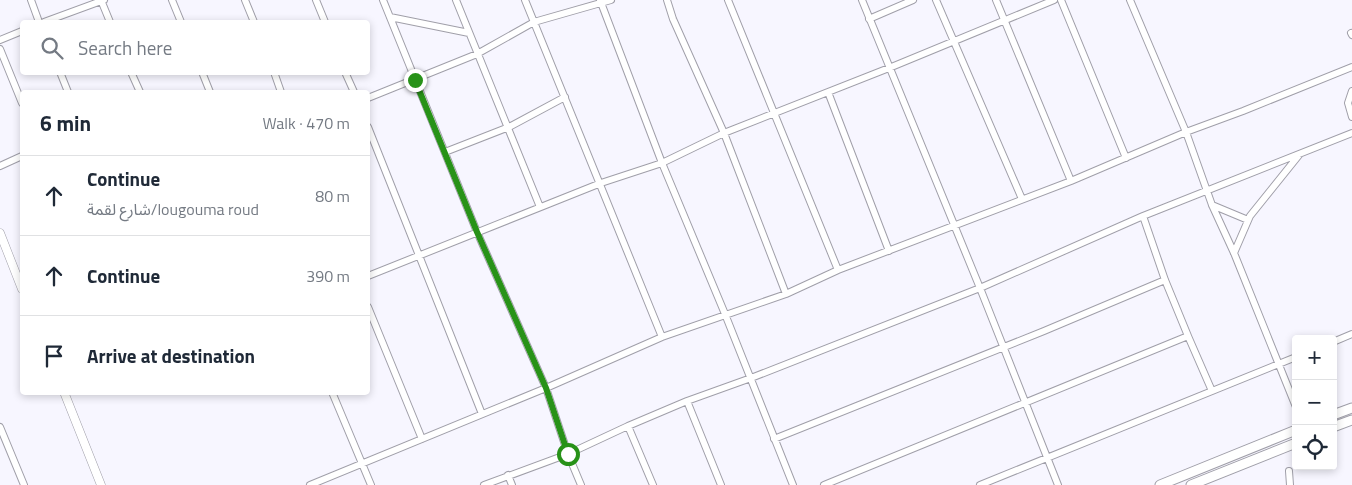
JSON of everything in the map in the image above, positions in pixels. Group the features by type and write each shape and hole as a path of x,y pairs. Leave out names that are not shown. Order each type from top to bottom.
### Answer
{"main road":[{"path":"1337,414 1352,408"},
{"path":"1337,426 1352,420"},
{"path":"1160,485 1292,432"},
{"path":"1191,485 1292,445"}],"street":[{"path":"31,0 38,20"},
{"path":"49,20 102,0 109,20"},
{"path":"172,0 180,20"},
{"path":"245,0 253,20"},
{"path":"316,0 324,20"},
{"path":"384,0 477,232 546,388 568,454 581,485"},
{"path":"456,0 540,208"},
{"path":"525,0 662,336"},
{"path":"370,97 477,54 534,22 611,0"},
{"path":"667,0 673,19 724,133 786,294"},
{"path":"728,0 838,270"},
{"path":"862,0 1058,485"},
{"path":"870,19 913,0"},
{"path":"936,0 1022,199"},
{"path":"996,0 1071,180"},
{"path":"370,275 601,183 662,163 724,133 954,42 1054,0"},
{"path":"1061,0 1126,158"},
{"path":"1130,0 1186,132 1206,192 1234,253 1292,397"},
{"path":"601,2 662,163 793,485"},
{"path":"390,17 469,33"},
{"path":"0,40 20,32"},
{"path":"0,49 20,98"},
{"path":"310,485 546,388 662,336 786,294 838,270 1071,180 1186,132 1352,67"},
{"path":"61,75 67,90"},
{"path":"133,75 139,90"},
{"path":"203,75 209,90"},
{"path":"275,75 280,90"},
{"path":"346,75 353,90"},
{"path":"828,92 889,251"},
{"path":"1352,92 1348,103 1352,117"},
{"path":"445,152 508,127 565,97"},
{"path":"370,132 482,414"},
{"path":"484,485 568,454 687,401 751,378 980,288 1143,216 1352,133"},
{"path":"1234,253 1248,220 1300,154"},
{"path":"0,166 20,157"},
{"path":"1212,205 1248,220"},
{"path":"1143,216 1165,280 1212,391"},
{"path":"0,233 20,284"},
{"path":"774,438 1165,280"},
{"path":"370,312 422,439"},
{"path":"1337,340 1352,334"},
{"path":"824,485 1188,336"},
{"path":"980,485 1292,359"},
{"path":"65,395 101,485"},
{"path":"333,395 371,485"},
{"path":"687,401 721,485"},
{"path":"628,426 653,485"},
{"path":"0,427 24,485"},
{"path":"1288,471 1290,485"},
{"path":"508,475 512,485"}],"route":[{"path":"415,80 477,232 546,388 568,454"}]}
